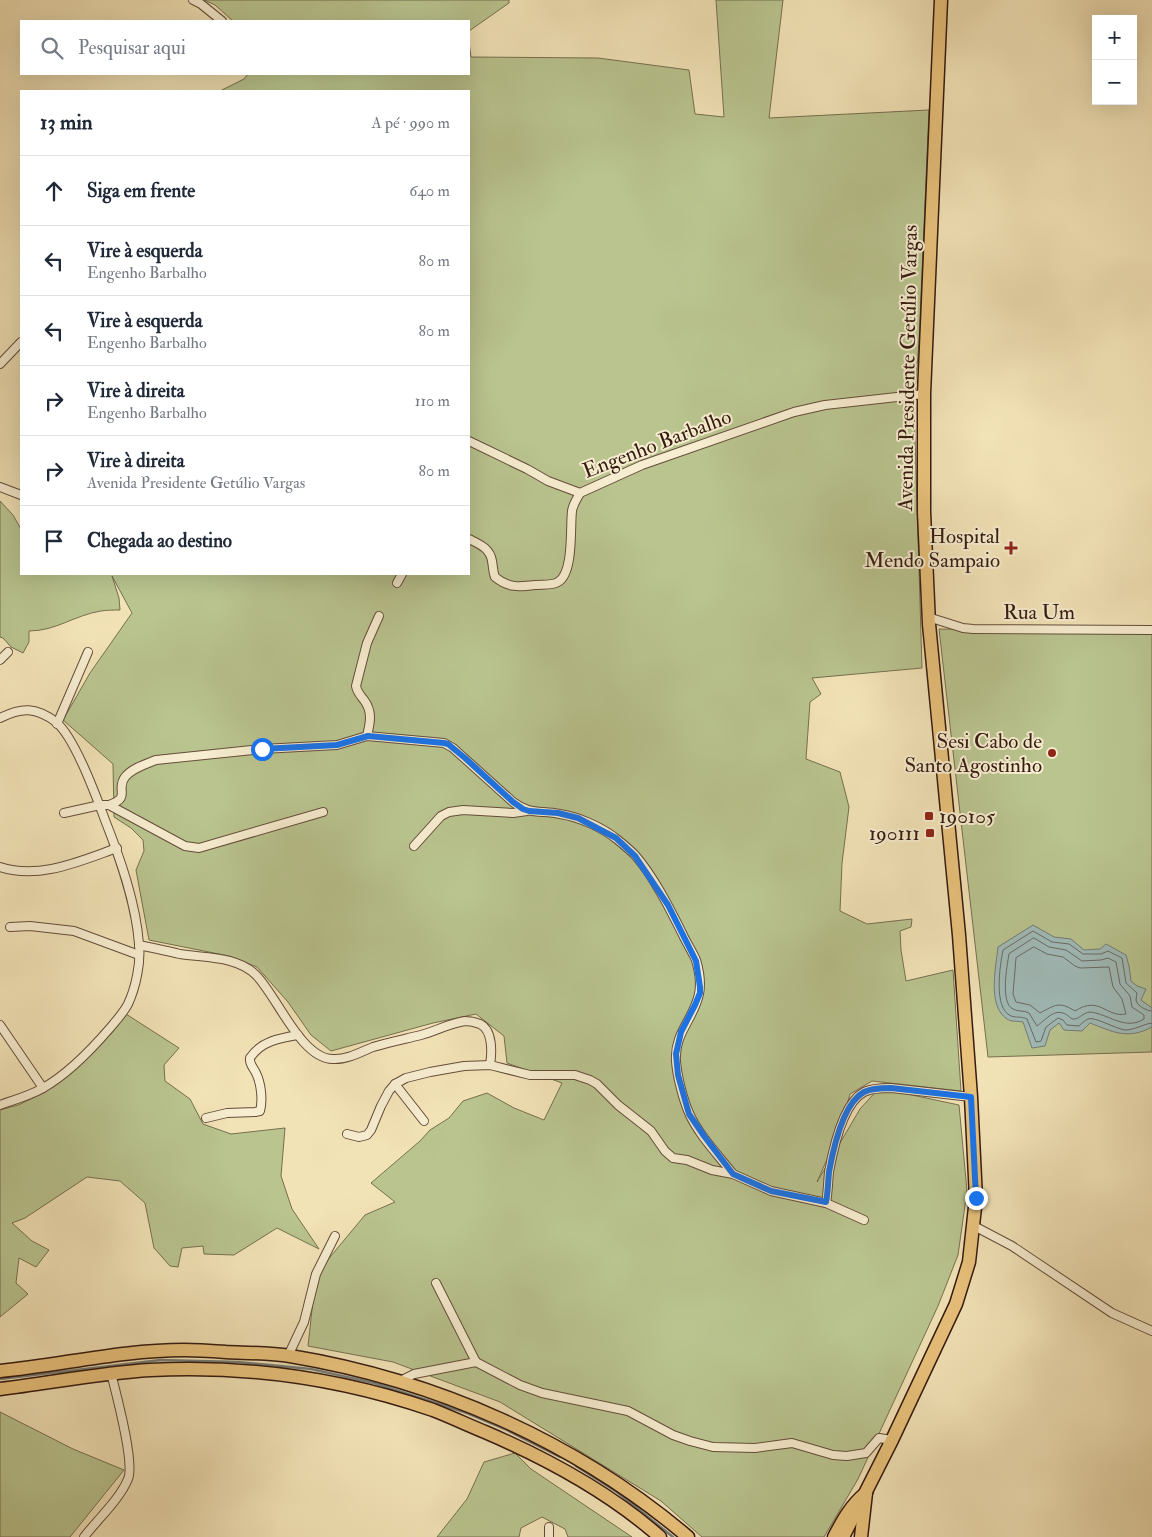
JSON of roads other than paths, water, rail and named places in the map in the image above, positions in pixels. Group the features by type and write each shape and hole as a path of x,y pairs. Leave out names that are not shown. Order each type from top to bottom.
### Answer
{"main road":[{"name":"Avenida Presidente Getúlio Vargas","path":"843,1537 892,1440 956,1304 969,1262 976,1198 971,1097 959,935 928,617 924,512 924,394 941,0"},
{"path":"0,1371 141,1352 185,1350 288,1356 354,1369 400,1381 468,1405 516,1426 576,1457 649,1506 688,1537"},
{"path":"0,1389 111,1373 151,1370 254,1372 326,1382 433,1410 533,1454 588,1484 621,1506 660,1537"},
{"path":"834,1537 856,1500 866,1493"},
{"path":"861,1537 866,1493"}],"street":[{"path":"193,0 221,20"},
{"path":"0,364 20,343"},
{"name":"Engenho Barbalho","path":"470,540 489,552 495,577 506,585 515,587 556,583 564,577 571,544 572,509 580,493 642,464 794,412 825,405 924,394"},
{"path":"470,441 527,469 548,482 580,493"},
{"path":"0,487 20,495"},
{"path":"397,583 401,575"},
{"path":"368,736 371,714 366,702 358,693 356,686 367,643 379,616"},
{"name":"Rua Um","path":"928,617 963,628 973,629 1152,630"},
{"path":"0,660 8,652"},
{"path":"57,724 88,652"},
{"path":"1,717 24,709 42,713 57,724 68,740 100,805 117,848 128,886 139,945 135,983 128,1004 98,1042 77,1062 43,1088 1,1103"},
{"path":"64,813 100,805 109,805 120,800 122,796 122,783 126,776 142,765 156,760 262,749 337,745 368,736 448,744 513,802 529,811"},
{"path":"109,805 185,846 199,848 323,812"},
{"path":"414,846 441,816 449,812 463,810 513,813 529,811 558,813 578,818 616,838 635,856 668,905 696,961 700,987 698,1000 681,1032 677,1046 676,1062 684,1101 689,1114 733,1174"},
{"path":"0,867 16,871 41,871 117,848"},
{"path":"10,927 30,926 74,931 139,956"},
{"path":"139,945 231,962 250,970 267,988 298,1035 311,1050 327,1058 335,1060 460,1022 471,1021 480,1024 486,1030 491,1051 490,1065"},
{"path":"0,1024 43,1088"},
{"path":"206,1118 228,1113 260,1111 262,1106 260,1083 256,1072 250,1064 250,1058 256,1050 265,1044 298,1035"},
{"path":"347,1134 359,1137 367,1135 389,1091 395,1084 406,1078 464,1066 490,1065 530,1075 574,1075 597,1084 618,1105 651,1131 665,1151 673,1158 688,1160 712,1170 733,1174 771,1191 826,1202 864,1220"},
{"path":"395,1084 424,1121"},
{"path":"826,1202 829,1174 837,1138 849,1107 858,1096 864,1092 879,1088 891,1088 971,1097"},
{"path":"974,1226 1012,1246 1112,1313 1152,1331"},
{"path":"288,1356 304,1322 316,1274 336,1236"},
{"path":"436,1283 476,1362 520,1385 542,1393 628,1412 672,1435 713,1447 755,1448 792,1444 833,1455 847,1456 866,1453 879,1438 892,1440"},
{"path":"400,1381 414,1374 476,1362"},
{"path":"84,1537 120,1493 130,1474 130,1462 119,1403 111,1373"},
{"path":"549,1527 549,1537"}],"water":[{"path":"1033,925 1054,937 1071,939 1084,950 1100,949 1106,944 1126,955 1131,981 1137,986 1146,989 1141,1000 1152,1008 1152,1027 1128,1034 1113,1032 1090,1023 1082,1031 1064,1030 1059,1023 1050,1030 1045,1046 1032,1048 1023,1022 1009,1020 1001,1013 997,1005 994,986 998,947"}],"waterway":[{"path":"0,1379 161,1360 238,1362 311,1369 374,1383 467,1413 505,1429 560,1457"},
{"path":"576,1466 617,1492 673,1537"}],"place":[{"name":"Hospital Mendo Sampaio","path":"1011,548"},
{"name":"Sesi Cabo de Santo Agostinho","path":"1052,753"},
{"name":"190105","path":"929,816"},
{"name":"190111","path":"930,833"}]}
